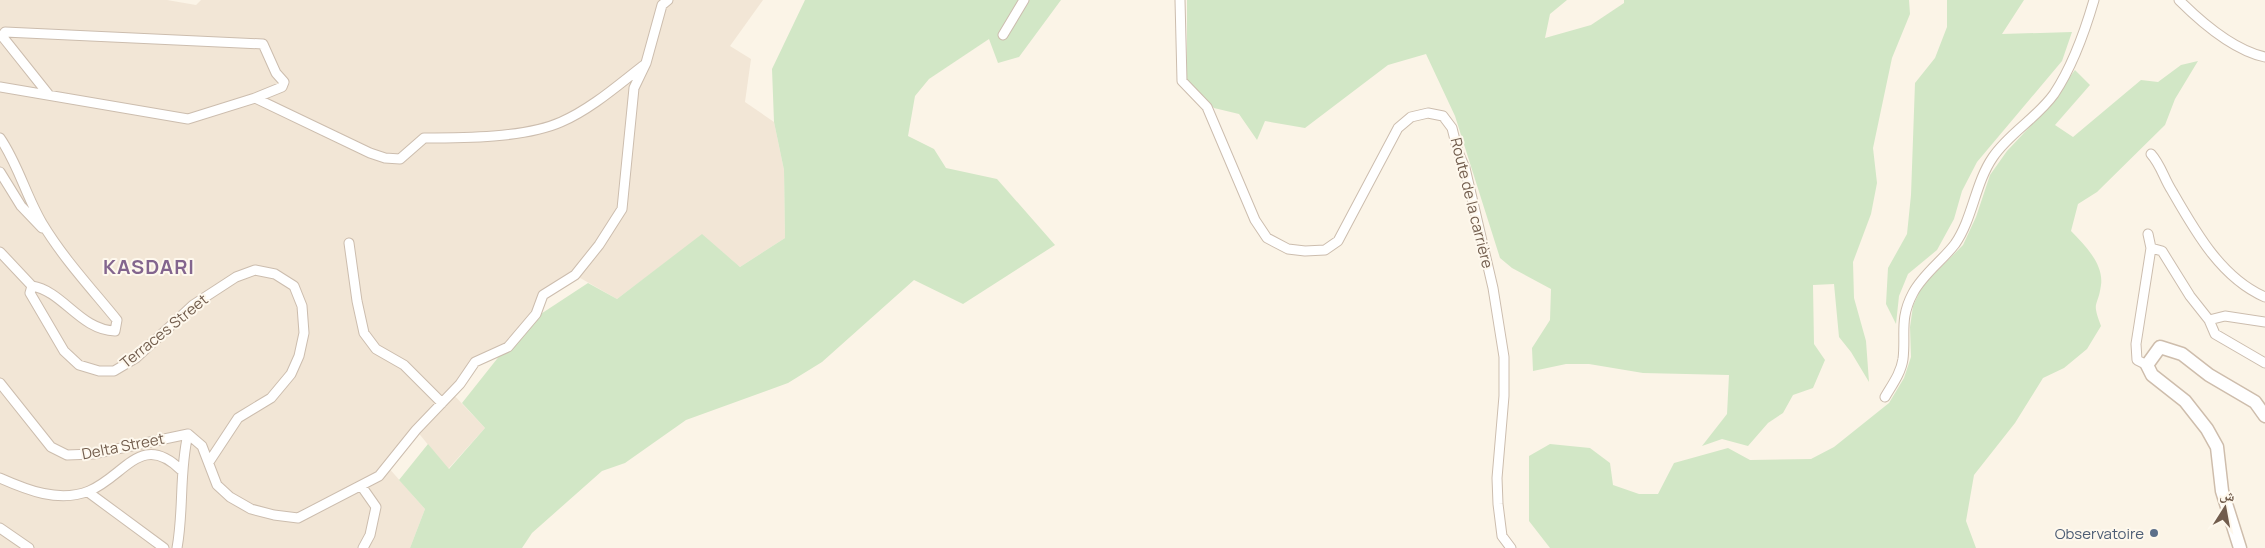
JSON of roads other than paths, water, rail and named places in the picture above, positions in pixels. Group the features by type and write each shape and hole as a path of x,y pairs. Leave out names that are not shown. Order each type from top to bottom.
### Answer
{"street":[{"path":"177,548 180,531 181,470 188,434 202,446 217,485 230,497 251,509 274,515 298,518 362,487 379,476 416,430 460,384 475,362 508,346 536,314 543,296 575,275 599,246 622,209 634,88 646,63 654,28 662,5 668,0"},
{"path":"1003,35 1024,0"},
{"name":"Route de la carrière","path":"1180,0 1182,81 1207,107 1254,220 1267,238 1288,249 1305,252 1325,250 1338,241 1398,128 1411,117 1428,112 1443,116 1452,128 1458,152 1465,168 1483,243 1504,357 1504,396 1497,478 1502,536 1511,548"},
{"path":"1885,397 1896,379 1903,360 1902,327 1905,312 1913,293 1922,279 1955,243 1983,174 1994,156 2053,95 2072,59 2094,0"},
{"path":"2179,0 2210,27 2238,46 2265,56"},
{"path":"0,86 49,95 188,119 255,98 282,87 284,82 276,73 263,44 5,32 2,36 49,95"},
{"path":"255,98 370,153 385,158 400,159 424,138 463,138 516,133 561,122 606,94 646,63"},
{"path":"0,138 9,151 41,221 51,237"},
{"path":"2151,154 2160,164 2164,177 2199,237 2226,270 2243,285 2265,297"},
{"path":"0,172 21,206 51,237 117,320 115,331 102,331 80,318 42,288 31,290 0,252"},
{"path":"2148,234 2151,248 2136,344 2137,360 2147,365 2152,375 2185,401 2207,429 2217,447 2222,491 2240,548"},
{"path":"349,243 364,333 376,349 404,365 442,403"},
{"path":"2151,248 2162,251 2190,296 2209,320 2215,334 2265,363"},
{"name":"Terraces Street","path":"31,290 64,351 79,365 99,371 114,371 136,358 193,305 236,277 255,270 275,274 294,286 302,306 304,333 299,356 291,374 271,398 238,418 209,462"},
{"path":"2209,320 2225,316 2265,322"},
{"path":"2147,365 2160,347 2182,354 2209,374 2255,402 2265,416"},
{"name":"Delta Street","path":"0,383 51,447 67,455 93,454 152,440 188,434"},
{"path":"0,478 33,493 67,495 88,492 104,483 128,463 144,455 157,454 164,456 181,470"},
{"path":"362,487 376,507 370,535 363,548"},
{"path":"88,492 164,548"},
{"path":"0,528 29,548"}],"place":[{"name":"Observatoire","path":"2154,533"}],"district":[{"name":"KASDARI","path":"149,266"}]}
